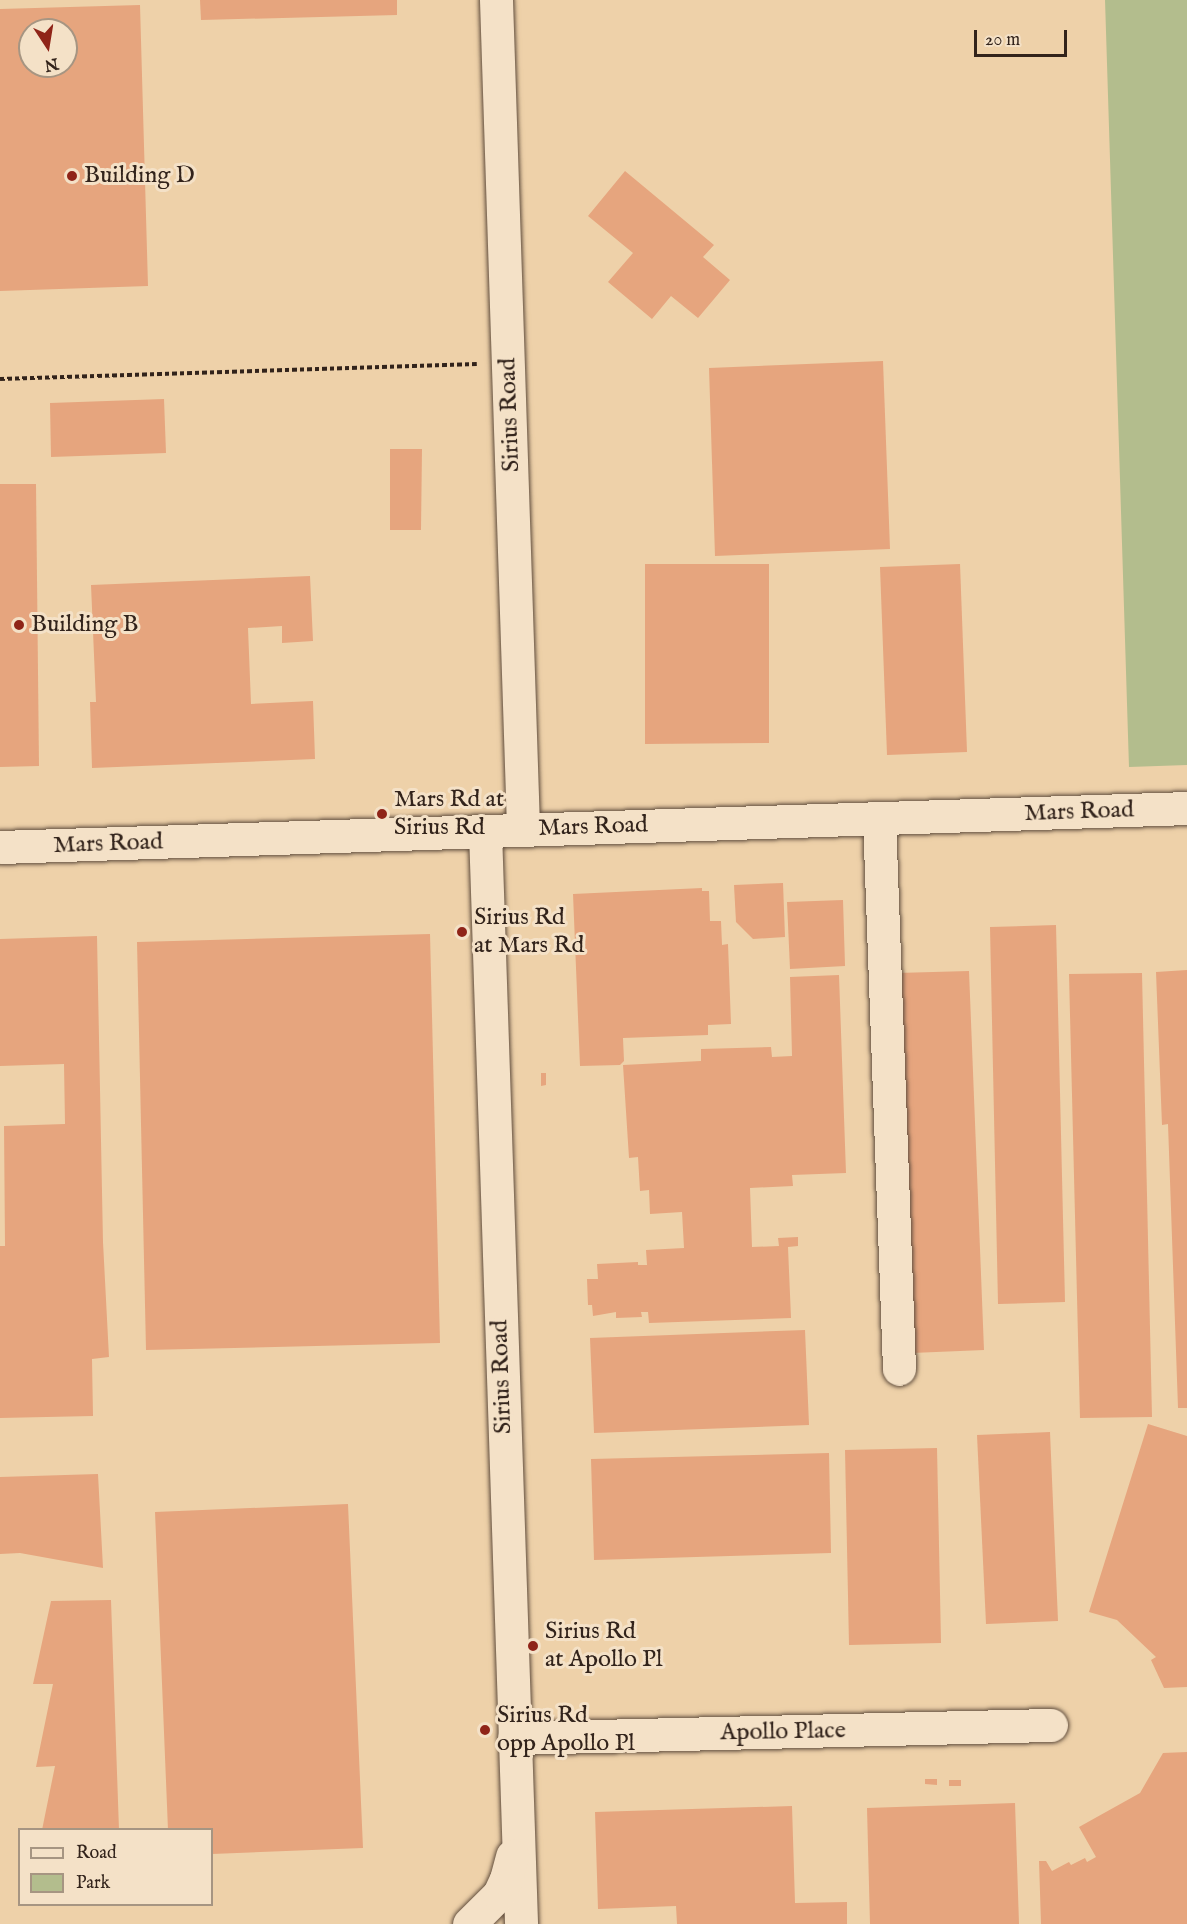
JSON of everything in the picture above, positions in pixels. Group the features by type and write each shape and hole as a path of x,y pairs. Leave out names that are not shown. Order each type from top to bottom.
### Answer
{"street":[{"name":"Sirius Road","path":"496,0 523,829"},
{"name":"Mars Road","path":"0,847 1187,808"},
{"path":"879,818 899,1370"},
{"name":"Sirius Road","path":"485,831 521,1924"},
{"name":"Apollo Place","path":"514,1738 1051,1725"},
{"path":"469,1924 499,1894 506,1879 516,1818"}],"path":[{"path":"0,380 508,363"}],"green space":[{"path":"1105,0 1187,0 1187,765 1129,767"}],"building":[{"path":"200,0 397,0 397,15 201,20"},
{"name":"Building D","path":"140,5 148,286 0,291 0,9"},
{"path":"625,171 714,245 703,257 730,280 698,318 671,296 652,319 608,282 633,253 588,216"},
{"path":"883,361 890,549 715,556 709,368"},
{"path":"164,399 166,453 51,457 50,403"},
{"path":"390,449 422,449 421,530 390,530"},
{"name":"Building B","path":"0,484 36,484 39,766 0,767"},
{"path":"645,564 769,564 769,743 645,744"},
{"path":"960,564 967,752 887,755 880,567"},
{"path":"310,576 313,641 282,643 282,626 248,628 251,704 313,701 315,759 92,768 90,702 96,702 91,585"},
{"path":"783,883 785,937 753,939 736,922 734,885"},
{"path":"702,888 702,891 709,891 710,921 721,921 722,945 728,944 731,1024 708,1025 708,1035 623,1038 624,1061 620,1065 580,1066 573,894"},
{"path":"843,900 845,966 790,969 787,902"},
{"path":"1056,925 1065,1302 998,1304 990,927"},
{"path":"430,934 440,1343 146,1350 137,942"},
{"path":"97,936 103,1242 109,1357 92,1359 93,1416 0,1418 0,1246 5,1246 4,1126 65,1124 64,1064 0,1066 0,939"},
{"path":"1187,970 1187,1408 1178,1408 1168,1124 1162,1125 1156,972"},
{"path":"969,971 984,1350 912,1353 897,973"},
{"path":"1142,973 1152,1417 1080,1418 1069,974"},
{"path":"839,975 846,1173 792,1175 793,1186 750,1188 752,1247 779,1246 778,1238 798,1237 798,1246 788,1247 791,1318 649,1323 648,1312 641,1312 642,1317 616,1318 616,1312 593,1316 592,1305 588,1305 587,1279 598,1279 597,1264 638,1262 638,1265 647,1265 646,1250 684,1248 682,1212 650,1214 649,1190 640,1191 638,1157 629,1158 623,1065 701,1061 701,1049 771,1047 772,1057 792,1056 790,977"},
{"path":"541,1073 546,1073 546,1085 541,1086"},
{"path":"805,1330 809,1425 594,1433 590,1338"},
{"path":"1148,1424 1187,1436 1187,1687 1164,1688 1151,1660 1156,1657 1117,1620 1089,1612"},
{"path":"1050,1432 1058,1621 986,1624 977,1435"},
{"path":"937,1448 941,1643 849,1645 845,1450"},
{"path":"829,1453 831,1553 594,1560 591,1459"},
{"path":"98,1474 103,1568 20,1553 0,1554 0,1477"},
{"path":"348,1504 363,1848 213,1854 213,1828 168,1828 155,1512"},
{"path":"111,1600 119,1828 42,1828 55,1766 36,1767 53,1684 33,1684 51,1601"},
{"path":"1187,1752 1187,1924 1041,1924 1039,1861 1046,1861 1052,1871 1069,1862 1071,1865 1085,1858 1087,1862 1096,1857 1079,1827 1140,1793 1163,1753"},
{"path":"925,1779 937,1779 937,1785 925,1784"},
{"path":"949,1780 961,1780 961,1786 949,1786"},
{"path":"1015,1803 1019,1924 870,1924 867,1808"},
{"path":"792,1806 795,1903 847,1902 847,1924 677,1924 676,1906 598,1909 595,1812"}],"place":[{"name":"Building D","path":"72,176"},
{"name":"Building B","path":"19,625"},
{"name":"Mars Rd at Sirius Rd","path":"382,814"},
{"name":"Sirius Rd at Mars Rd","path":"462,932"},
{"name":"Sirius Rd at Apollo Pl","path":"533,1646"},
{"name":"Sirius Rd opp Apollo Pl","path":"485,1730"}]}
